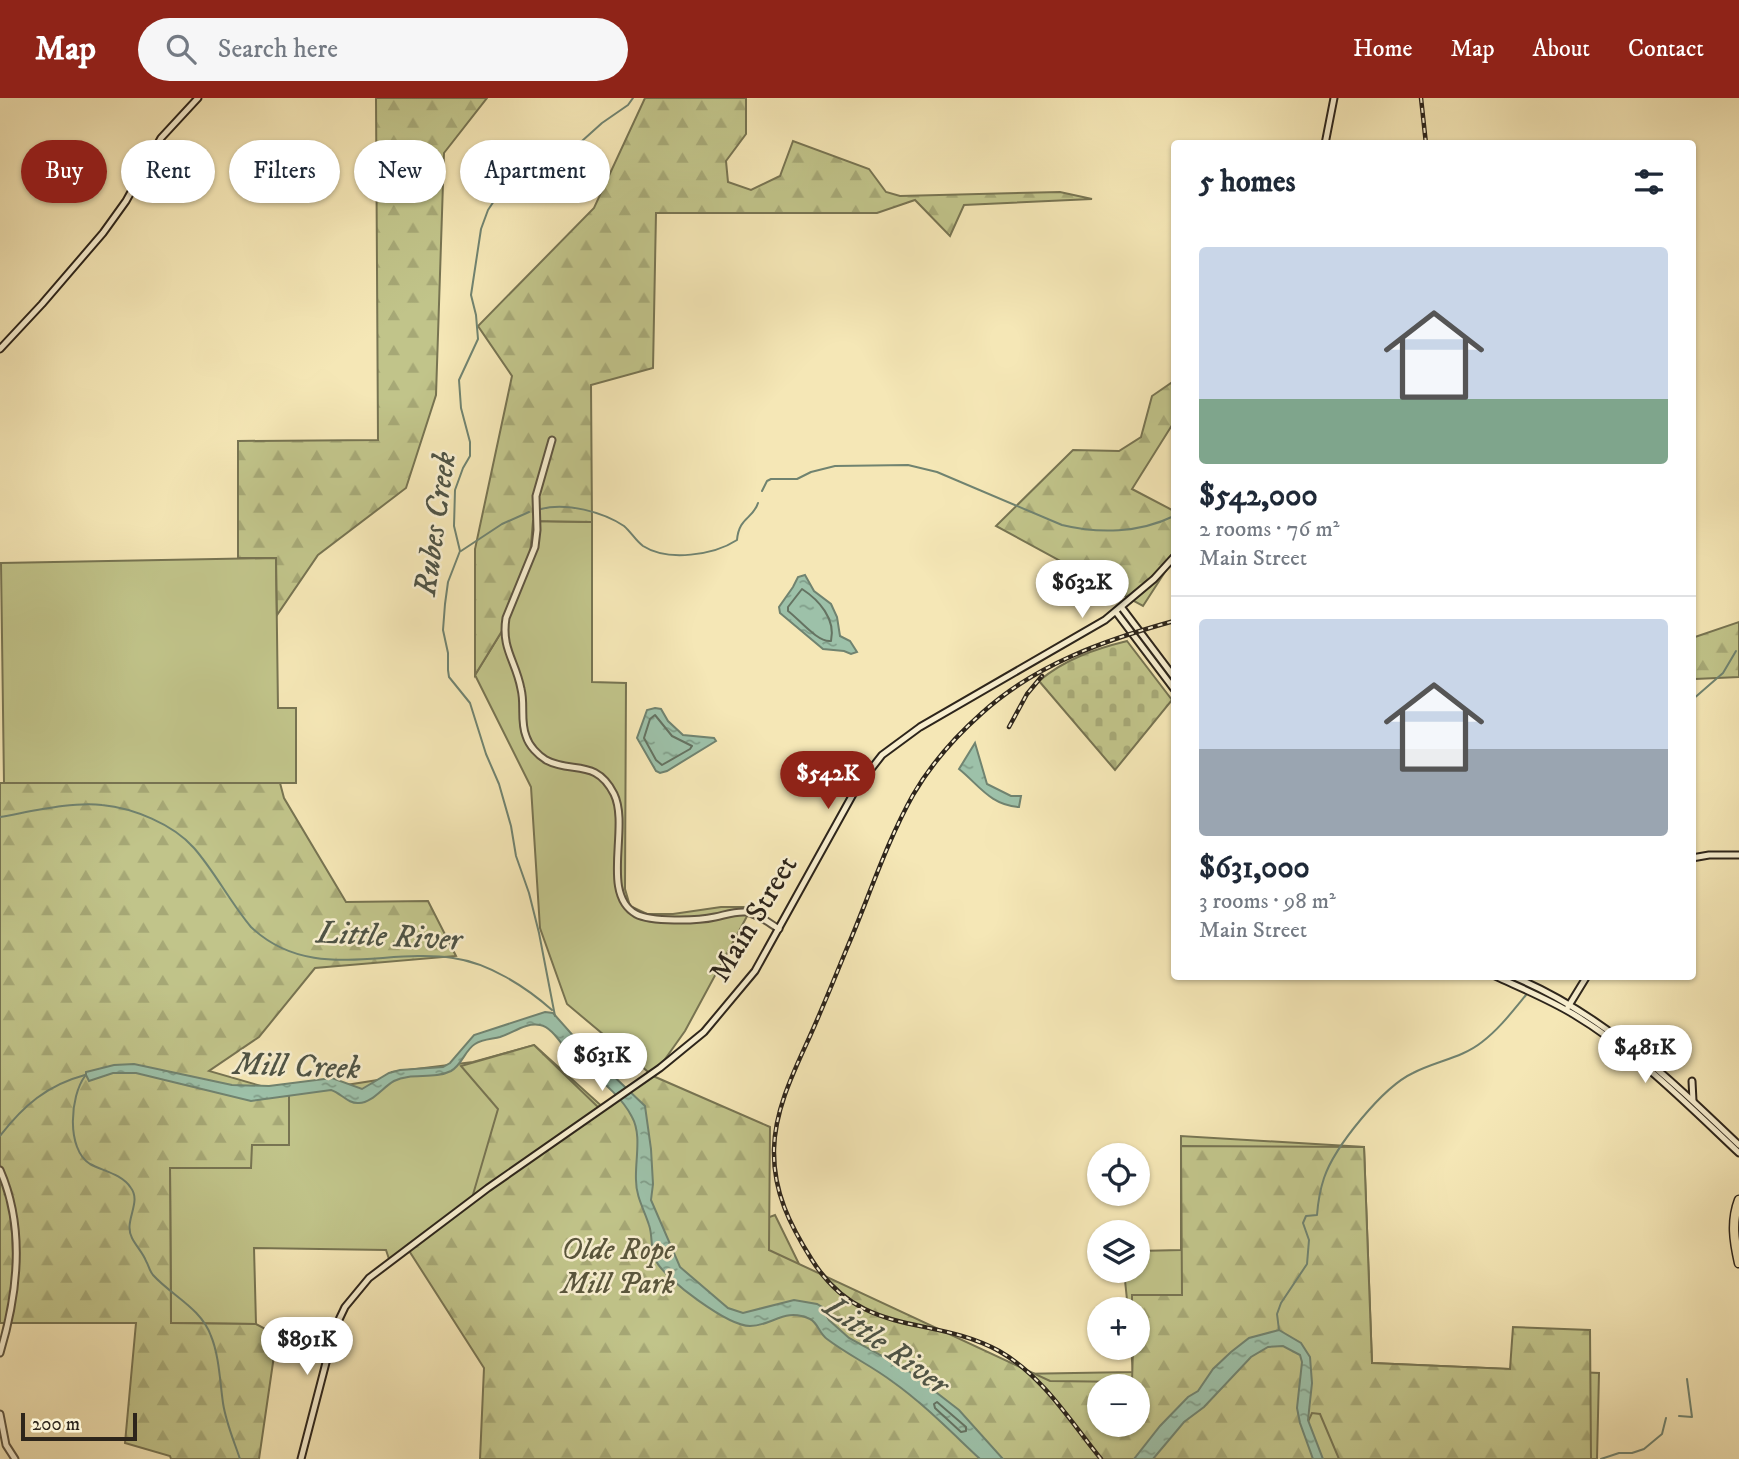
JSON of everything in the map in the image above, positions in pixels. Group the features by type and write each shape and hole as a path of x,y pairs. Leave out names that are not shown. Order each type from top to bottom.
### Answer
{"highway":[{"path":"1739,1200 1734,1234 1739,1263"}],"main road":[{"path":"0,349 103,233 126,201 161,138 198,98"},
{"path":"1326,140 1334,98"},
{"path":"552,440 536,496 537,539 504,629 506,649 521,687 523,728 528,741 548,761 592,771 603,778 612,790 619,812 618,887 622,901 632,912 645,918 688,919 749,913 779,929"},
{"name":"Main Street","path":"301,1459 332,1337 345,1307 357,1291 414,1242 693,1042 755,971 857,787 883,754 920,727 1077,638 1122,608 1171,560"},
{"path":"1122,608 1171,673"},
{"path":"1116,612 1171,685"},
{"path":"1696,857 1717,854 1739,855"},
{"path":"1504,980 1568,1007 1630,1055 1739,1153"},
{"path":"1519,980 1626,1042 1739,1145"},
{"path":"1568,1007 1585,980"},
{"path":"1692,1082 1692,1101"},
{"path":"0,1170 11,1198 16,1228 16,1256 8,1320 0,1353"},
{"path":"0,1413 6,1445 15,1459"}],"green space":[{"path":"376,98 487,98 446,150 446,140 376,140"},
{"path":"645,98 746,98 746,134 726,161 728,182 751,190 780,176 793,141 869,169 886,192 900,196 1060,192 1092,199 964,205 950,236 915,200 877,213 656,213 653,368 591,385 592,522 533,521 530,556 505,626 475,675 475,549 512,376 478,326 596,203 610,203 610,173"},
{"path":"377,203 442,203 436,395 406,488 318,555 277,615 276,558 238,558 238,441 378,440"},
{"path":"1171,383 1171,427 1132,489 1171,509 1171,563 1143,606 996,526 1073,450 1119,451 1141,437 1152,396"},
{"path":"532,521 592,522 592,682 626,683 625,889 630,906 647,914 752,907 685,1031 653,1076 567,1004 540,928 531,787 475,675 505,626 530,556"},
{"path":"276,558 278,708 296,708 296,783 4,783 1,563"},
{"path":"1739,622 1739,677 1696,679 1696,637"},
{"path":"1127,641 1171,699 1115,770 1039,681 1059,667"},
{"path":"0,783 280,783 284,798 346,902 428,901 456,956 315,968 259,1037 209,1071 289,1094 289,1145 252,1145 251,1168 170,1168 171,1323 256,1324 277,1335 259,1459 171,1459 170,1456 125,1443 136,1323 0,1323"},
{"name":"Olde Rope Mill Park","path":"534,1045 606,1110 767,1218 775,1215 799,1264 825,1298 1009,1374 1133,1372 1132,1360 1150,1360 1150,1297 1127,1297 1125,1283 1150,1283 1150,1251 1181,1250 1181,1136 1364,1147 1372,1363 1599,1373 1597,1459 489,1459 491,1358 417,1250 402,1250 389,1259 386,1250 254,1248 256,1324 171,1323 170,1168 251,1168 251,1145 289,1094 384,1079 392,1072 473,1062"},
{"name":"Olde Rope Mill Park","path":"534,1045 602,1111 653,1076 770,1127 769,1250 1050,1381 1087,1381 1087,1437 1150,1437 1150,1374 1132,1374 1133,1360 1150,1360 1150,1297 1132,1295 1182,1295 1181,1146 1364,1147 1372,1363 1510,1369 1513,1327 1590,1330 1591,1459 1339,1459 1320,1414 1312,1413 1306,1426 1315,1459 480,1459 484,1368 406,1246 472,1198 498,1109 461,1066"}],"water":[{"path":"805,575 814,591 831,604 837,617 840,636 850,641 857,652 851,654 823,649 780,613 779,607 798,577"},
{"path":"661,709 668,721 683,735 714,738 716,741 667,771 656,771 637,738 647,710"},
{"path":"975,743 987,784 1011,796 1021,796 1019,807 993,798 959,769"},
{"path":"545,1012 553,1013 584,1048 645,1106 651,1149 651,1200 680,1267 728,1308 743,1313 794,1300 817,1304 822,1307 829,1320 849,1338 906,1369 959,1410 1003,1459 980,1459 916,1400 885,1376 827,1339 810,1319 793,1315 758,1325 740,1324 698,1301 672,1279 654,1257 650,1229 637,1192 637,1132 632,1117 613,1092 573,1057 545,1027 530,1025 481,1041 472,1047 451,1071 401,1078 359,1103 351,1102 331,1090 251,1101 136,1073 113,1073 89,1081 86,1075 86,1072 114,1065 134,1064 232,1085 269,1086 332,1078 362,1089 389,1073 400,1070 443,1067 450,1063 474,1035"},
{"path":"1279,1330 1301,1343 1310,1357 1312,1383 1308,1420 1323,1459 1313,1459 1300,1423 1297,1408 1302,1362 1300,1355 1283,1346 1268,1347 1251,1357 1204,1407 1184,1422 1153,1459 1134,1459 1160,1426 1188,1397 1198,1391 1213,1369 1231,1352 1249,1338"}],"waterway":[{"name":"Rubes Creek","path":"555,1016 539,933 516,856 499,784 486,754 470,703 449,677 443,630 448,582 460,551 454,526 455,490 470,456 459,380 478,339 471,295 481,229 488,210 500,192 523,173 582,141 628,105 633,98"},
{"path":"762,491 771,479 797,479 835,466 908,465 937,472 1062,525 1076,528 1104,531 1133,529 1171,517"},
{"path":"541,509 573,508 606,516 624,526 638,542 653,551 691,555 716,550 737,540 740,527 758,503"},
{"path":"461,551 502,524 529,512"},
{"path":"1696,697 1723,673 1736,651"},
{"name":"Little River","path":"0,817 78,804 114,807 139,814 164,825 185,839 202,857 251,927 274,944 298,954 322,959 427,956 467,961 506,977 552,1010"},
{"path":"1279,1330 1277,1314 1281,1303 1307,1264 1309,1240 1303,1223 1306,1216 1317,1215 1324,1178 1349,1134 1401,1080 1474,1047 1500,1026 1526,995"},
{"name":"Mill Creek","path":"0,1136 37,1098 71,1079 85,1075"},
{"path":"85,1076 76,1096 74,1109 77,1147 82,1157 90,1164 118,1176 131,1188 135,1200 130,1225 132,1238 153,1275 193,1310 206,1326 216,1352 226,1418 240,1459"},
{"path":"1679,1416 1692,1417 1687,1379"},
{"path":"1601,1459 1644,1449 1662,1434 1666,1418"}],"railway":[{"path":"1421,98 1426,140"},
{"path":"1101,1459 1042,1386 1015,1361 973,1340 875,1314 853,1302 832,1285 812,1260 784,1208 774,1165 775,1134 792,1077 886,851 903,813 936,761 982,713 1048,667 1122,636 1171,622"},
{"path":"1009,727 1027,694 1042,676"}]}
